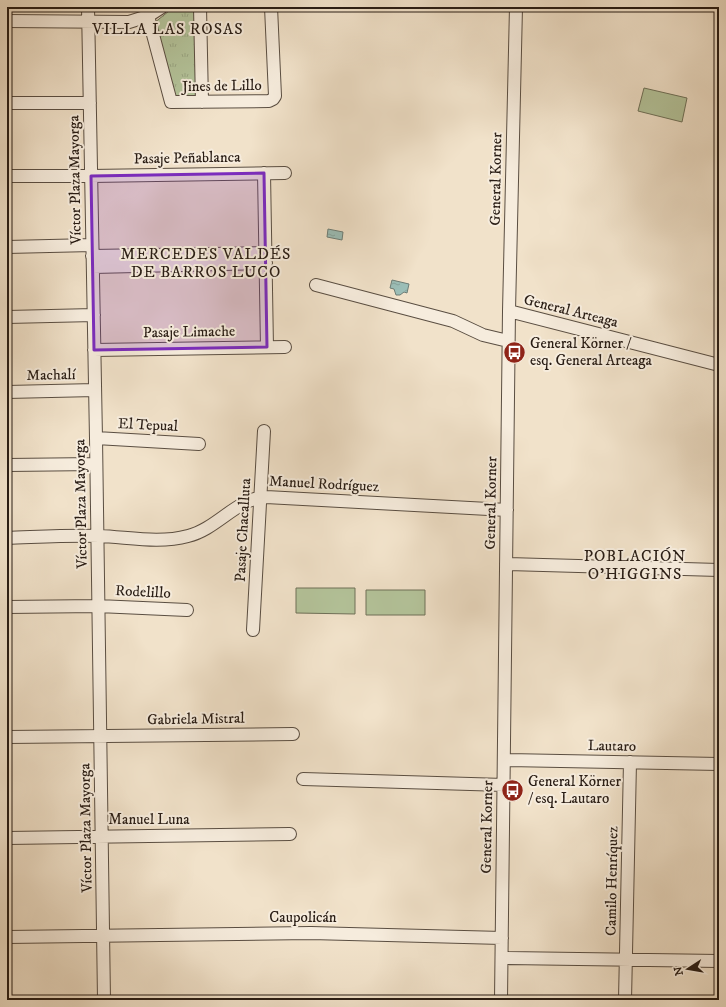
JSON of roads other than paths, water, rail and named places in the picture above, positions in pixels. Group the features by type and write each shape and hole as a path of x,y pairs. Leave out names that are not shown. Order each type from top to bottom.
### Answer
{"street":[{"name":"Víctor Plaza Mayorga","path":"88,7 104,1000"},
{"path":"7,21 88,23 129,22 148,16 162,7"},
{"path":"200,7 202,102"},
{"name":"Jines de Lillo","path":"148,16 171,102 269,101 275,96 271,7"},
{"name":"General Korner","path":"501,1000 508,341 516,7"},
{"path":"7,103 90,103"},
{"path":"264,173 267,347"},
{"name":"Pasaje Peñablanca","path":"7,176 285,173"},
{"path":"7,247 92,256 266,258"},
{"path":"316,285 453,321 483,335 508,341"},
{"name":"General Arteaga","path":"509,311 719,365"},
{"path":"7,317 94,315"},
{"name":"Pasaje Limache","path":"94,350 285,347"},
{"name":"Machalí","path":"7,392 95,390"},
{"name":"Pasaje Chacalluta","path":"253,630 264,431"},
{"name":"El Tepual","path":"96,438 199,444"},
{"path":"7,465 96,464"},
{"name":"Manuel Rodríguez","path":"7,538 97,536 163,539 188,536 207,529 247,501 260,497 507,510"},
{"path":"506,564 719,570"},
{"name":"Rodelillo","path":"7,607 98,606 187,610"},
{"name":"Gabriela Mistral","path":"7,737 293,734"},
{"name":"Lautaro","path":"504,760 719,764"},
{"name":"Camilo Henríquez","path":"625,1000 630,762"},
{"path":"303,779 504,785"},
{"name":"Manuel Luna","path":"7,838 290,834"},
{"name":"Caupolicán","path":"7,936 311,933 502,938"},
{"path":"502,958 719,961"}],"water":[{"path":"328,229 343,232 342,240 327,237"},
{"path":"392,280 409,284 407,293 404,292 400,295 396,295 394,289 390,288"}],"place":[{"name":"General Körner / esq. General Arteaga","path":"515,352"},
{"name":"General Körner / esq. Lautaro","path":"513,790"}],"district":[{"name":"VILLA LAS ROSAS","path":"168,29"},
{"name":"MERCEDES VALDÉS DE BARROS LUCO","path":"206,263"},
{"name":"POBLACIÓN O'HIGGINS","path":"635,565"}]}
